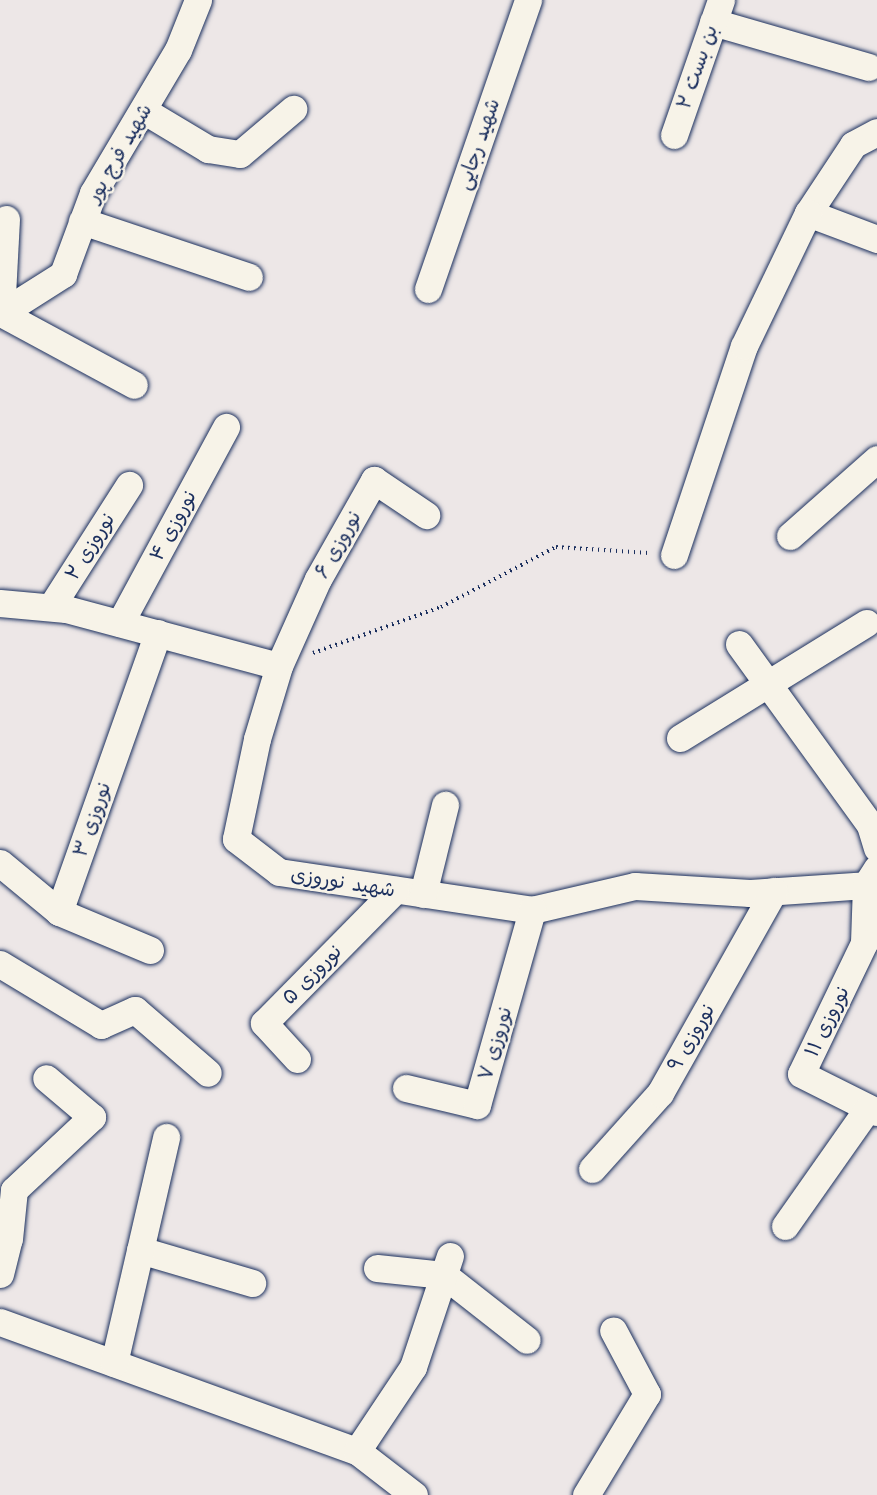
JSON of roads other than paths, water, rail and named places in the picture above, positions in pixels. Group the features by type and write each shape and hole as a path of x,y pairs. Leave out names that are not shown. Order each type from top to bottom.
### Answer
{"street":[{"name":"شهید فرج پور","path":"1,314 63,274 93,193 178,50 198,0"},
{"name":"شهید رجایی","path":"428,289 528,0"},
{"path":"717,11 869,67"},
{"name":"بن بست ۲","path":"674,135 717,11"},
{"path":"142,110 208,149 240,154 293,109"},
{"path":"674,555 744,346 808,213 853,145 877,132"},
{"path":"808,213 877,239"},
{"path":"6,219 1,314 134,385"},
{"path":"82,221 249,277"},
{"name":"نوروزی ۴","path":"120,623 226,427"},
{"path":"790,536 877,459"},
{"name":"نوروزی ۶","path":"279,666 318,579 374,480 426,515"},
{"name":"نوروزی ۲","path":"51,608 129,484"},
{"path":"0,603 51,608 120,623 279,666"},
{"path":"680,738 866,623"},
{"name":"نوروزی ۳","path":"59,912 158,633"},
{"path":"739,644 870,825 877,848"},
{"name":"شهید نوروزی","path":"279,666 257,739 237,839 279,872 532,910 634,886 774,891 871,877"},
{"path":"423,894 445,805"},
{"path":"0,863 59,912 150,950"},
{"name":"نوروزی ۱۱","path":"871,877 864,943 801,1074 872,1110"},
{"name":"نوروزی ۵","path":"297,1059 264,1023 395,890"},
{"name":"نوروزی ۹","path":"592,1169 660,1093 774,891"},
{"name":"نوروزی ۷","path":"406,1088 477,1105 532,910"},
{"path":"0,964 101,1025 135,1010 208,1072"},
{"path":"0,1274 9,1239 14,1190 92,1117 46,1078"},
{"path":"785,1226 872,1110"},
{"path":"114,1364 166,1137"},
{"path":"140,1250 252,1283"},
{"path":"357,1451 413,1367 447,1266"},
{"path":"377,1268 447,1266 527,1340"},
{"path":"0,1322 357,1451 414,1495"},
{"path":"586,1495 647,1394 614,1330"}]}
